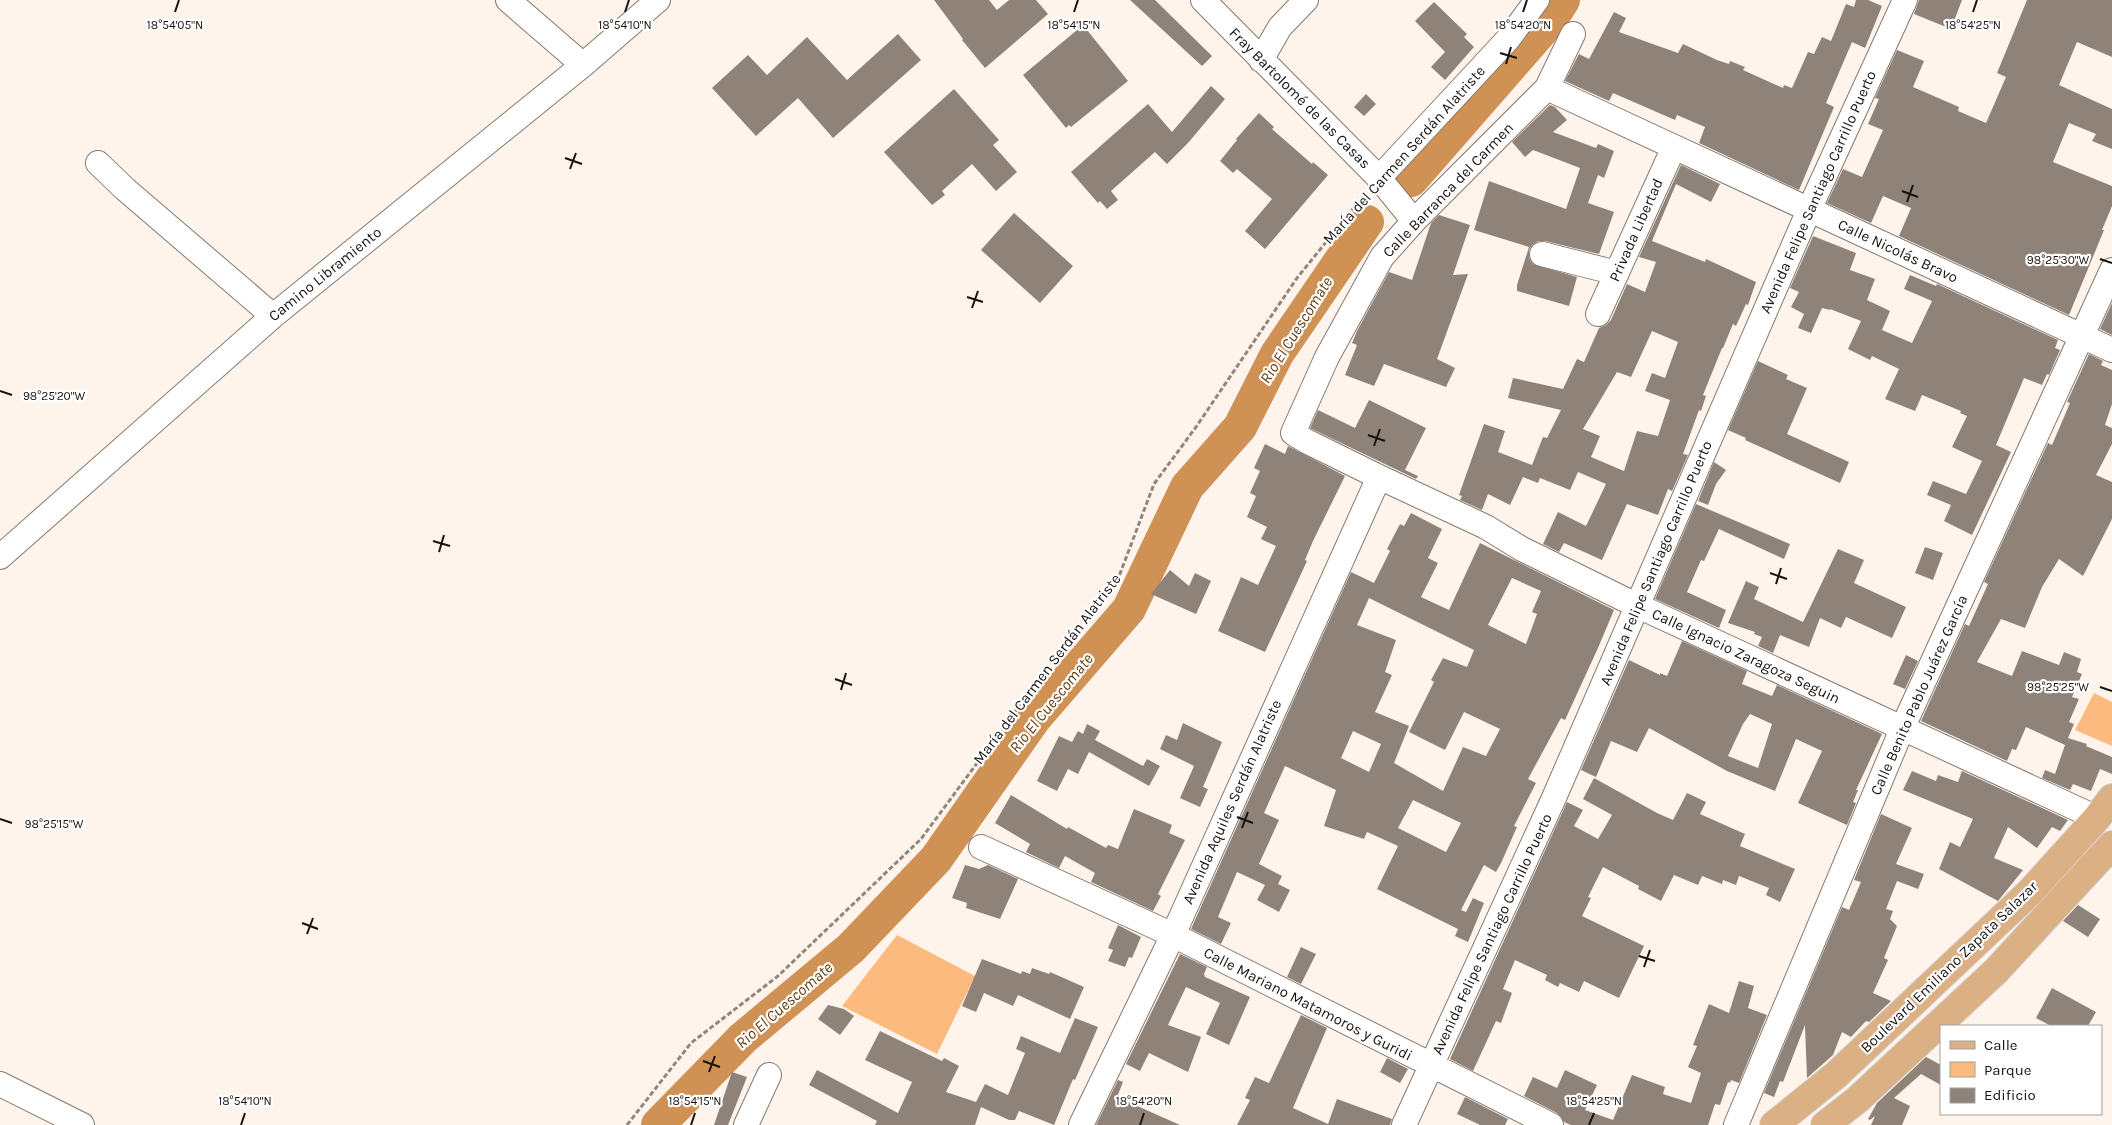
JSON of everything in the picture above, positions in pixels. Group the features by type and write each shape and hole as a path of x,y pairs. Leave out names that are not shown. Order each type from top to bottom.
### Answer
{"main road":[{"name":"Boulevard Emiliano Zapata Salazar","path":"1774,1125 1836,1075 2030,892 2104,808"},
{"name":"Boulevard Emiliano Zapata Salazar","path":"1942,1025 1996,972 2112,845"},
{"name":"Boulevard Emiliano Zapata Salazar","path":"1825,1125 1853,1113 1940,1027"}],"street":[{"path":"508,0 583,65"},
{"name":"Camino Libramiento","path":"0,557 273,316 583,65 658,0"},
{"name":"Fray Bartolomé de las Casas","path":"1203,0 1382,182 1410,216"},
{"path":"1260,60 1280,27 1306,0"},
{"name":"María del Carmen Serdán Alatriste","path":"1382,182 1509,38 1537,0"},
{"name":"Avenida Felipe Santiago Carrillo Puerto","path":"1404,1125 1553,800 1809,210 1905,0"},
{"name":"Calle Barranca del Carmen","path":"1293,433 1327,357 1382,257 1410,216 1547,88 1573,34"},
{"name":"Calle Nicolás Bravo","path":"1547,88 2112,350"},
{"name":"Privada Libertad","path":"1598,314 1674,147"},
{"path":"98,163 125,189 273,316"},
{"path":"1542,254 1617,273"},
{"name":"Calle Benito Pablo Juárez García","path":"1736,1125 1902,728 2112,270"},
{"name":"Calle Ignacio Zaragoza Seguin","path":"1293,433 1379,477 1486,527 1522,549 1638,606 1902,728 2104,808"},
{"name":"Avenida Aquiles Serdán Alatriste","path":"1081,1125 1173,935 1260,737 1326,597 1379,477"},
{"name":"Calle Mariano Matamoros y Guridi","path":"981,847 1173,935 1551,1125"},
{"path":"746,1125 769,1075"},
{"path":"0,1084 82,1125"}],"path":[{"name":"María del Carmen Serdán Alatriste","path":"627,1125 692,1043 778,976 921,839 1048,667 1118,579 1154,484 1196,427 1297,278 1382,182"}],"green space":[{"path":"2094,693 2112,702 2112,746 2075,730"},
{"path":"897,935 975,976 937,1054 842,1006"}],"building":[{"path":"934,0 989,0 997,10 1009,0 1036,0 1048,14 985,68 962,40"},
{"path":"1130,0 1155,0 1212,56 1202,66"},
{"path":"1856,0 1868,0 1882,6 1865,48 1852,42 1826,103 1834,107 1799,190 1699,143 1705,127 1677,115 1675,120 1613,93 1609,101 1565,81 1579,54 1589,59 1614,12 1626,18 1619,32 1678,53 1683,44 1717,60 1729,64 1730,61 1745,67 1743,70 1783,88 1784,85 1792,88 1808,52 1814,54 1822,37 1831,41 1846,4 1854,7"},
{"path":"1919,0 1962,0 1951,29 1914,14"},
{"path":"2027,0 2112,0 2112,57 2077,42 2059,85 2112,109 2112,149 2092,141 2096,134 2069,123 2053,162 2112,186 2112,206 2102,230 2104,230 2069,315 1899,236 1911,208 1883,196 1871,223 1827,203 1843,169 1862,177 1883,130 1868,124 1879,99 1875,98 1897,50 1924,61 1913,87 1959,107 1958,111 1986,123 2006,77 1997,73"},
{"path":"1434,2 1467,34 1464,37 1474,47 1445,80 1431,67 1445,52 1415,21"},
{"path":"1083,25 1128,81 1071,127 1069,125 1066,128 1023,75"},
{"path":"898,34 921,60 833,138 798,98 756,136 712,88 748,55 767,75 807,37 847,80"},
{"path":"1211,86 1225,99 1188,143 1167,164 1155,152 1111,191 1118,200 1107,209 1100,201 1098,203 1071,172 1148,104 1172,132"},
{"path":"954,89 999,140 993,145 1017,172 996,191 972,164 942,191 945,195 932,205 884,152"},
{"path":"1366,94 1376,104 1364,116 1354,107"},
{"path":"1550,105 1555,107 1567,120 1553,132 1596,148 1598,144 1614,151 1604,178 1598,175 1588,203 1614,212 1599,254 1545,241 1538,241 1529,250 1529,258 1533,264 1577,277 1569,306 1517,291 1517,285 1529,247 1474,230 1489,181 1566,209 1580,168 1533,150 1525,157 1512,142"},
{"path":"1259,113 1274,127 1272,129 1312,164 1313,162 1328,175 1265,249 1245,231 1272,199 1237,169 1233,173 1220,161"},
{"path":"1681,165 1720,184 1711,202 1676,184 1652,241 1705,262 1706,259 1756,282 1748,305 1746,304 1736,326 1733,324 1722,348 1703,395 1706,396 1701,411 1699,410 1683,454 1688,455 1672,491 1668,489 1658,515 1627,504 1602,560 1564,543 1559,552 1543,544 1558,512 1586,526 1606,484 1578,472 1570,490 1540,478 1538,483 1523,477 1510,505 1488,494 1482,510 1460,500 1462,496 1459,495 1484,424 1505,431 1498,452 1532,465 1543,437 1547,438 1561,410 1508,398 1513,378 1563,389 1577,359 1584,362 1599,328 1611,320 1627,284 1645,292 1656,262 1639,257","holes":["1652,331 1678,342 1665,378 1652,373 1645,391 1670,400 1658,436 1637,431 1624,471 1591,457 1600,436 1583,429 1617,372 1631,377"]},
{"path":"1014,213 1073,266 1040,303 981,250"},
{"path":"1439,215 1470,225 1453,275 1468,274 1437,359 1455,368 1446,387 1384,364 1374,386 1345,375 1357,345 1352,343 1357,331 1389,272 1412,280 1431,223"},
{"path":"1813,236 1856,253 1850,270 1875,279 1867,300 1890,311 1882,330 1912,343 1932,301 1904,289 1910,275 1936,286 1937,284 2058,340 2055,348 2060,350 2049,375 2047,374 2042,385 2024,378 1996,445 2011,452 1972,535 1944,521 1951,505 1927,495 1933,481 1966,494 1982,461 1952,447 1967,416 1960,413 1961,411 1922,395 1915,411 1885,399 1899,369 1872,356 1870,360 1848,349 1861,321 1830,309 1822,308 1811,333 1798,328 1804,314 1791,307 1799,292 1790,288"},
{"path":"2112,303 2112,335 2100,329"},
{"path":"2089,354 2103,361 2101,365 2112,370 2112,404 2105,425 2112,428 2112,444 2096,475 2112,482 2112,519 2083,576 2059,559 2042,587 2025,628 2001,619 1977,662 2012,676 2022,651 2059,665 2064,652 2081,659 2077,672 2082,674 2072,697 2079,699 2069,722 2074,724 2068,738 2087,744 2086,746 2112,757 2112,774 2100,769 2091,791 2073,784 2070,790 2042,778 2045,770 2055,774 2065,745 2026,727 2016,750 2012,749 2007,761 1921,721 1965,624 1969,626 1988,584 1984,582 2048,443 2052,445 2070,403 2067,402"},
{"path":"1758,361 1788,375 1786,379 1807,388 1787,434 1849,462 1840,483 1745,440 1746,438 1728,430"},
{"path":"1369,400 1426,428 1405,470 1418,476 1416,479 1310,428 1318,410 1355,428"},
{"path":"1265,444 1285,454 1288,446 1345,476 1313,541 1305,560 1307,561 1265,652 1218,631 1241,577 1258,585 1276,546 1261,539 1267,527 1247,517 1256,496 1250,493 1260,471 1254,468"},
{"path":"1714,462 1726,470 1716,484 1708,505 1698,501"},
{"path":"1696,504 1790,544 1784,559 1719,529 1704,561 1701,560 1687,592 1726,610 1719,628 1655,599"},
{"path":"1411,513 1442,529 1428,558 1438,563 1421,597 1449,610 1480,543 1614,610 1598,648 1565,720 1561,718 1528,779 1536,783 1514,826 1517,827 1501,863 1496,872 1484,865 1461,910 1466,912 1473,898 1484,903 1468,942 1455,936 1458,929 1377,889 1398,846 1367,832 1364,839 1324,826 1336,790 1285,766 1264,813 1279,820 1259,864 1282,876 1278,884 1290,890 1279,912 1257,900 1265,885 1237,872 1218,917 1231,923 1221,944 1191,929 1351,572 1374,583 1390,551 1387,549 1400,524 1404,526","holes":["1512,578 1541,591 1532,612 1537,614 1526,644 1488,625","1369,598 1474,650 1467,667 1443,658 1431,680 1434,682 1409,732 1445,750 1464,712 1500,729 1486,756 1463,747 1443,791 1394,763 1409,726 1375,712 1392,675 1385,672 1396,640 1357,625","1353,731 1381,744 1369,772 1341,758","1413,800 1461,823 1446,852 1398,828"]},
{"path":"1925,547 1943,553 1933,580 1915,573"},
{"path":"1838,549 1864,560 1854,583 1906,607 1892,638 1846,617 1841,628 1820,618 1809,647 1780,635 1773,653 1758,646 1762,637 1754,634 1755,632 1728,623 1746,581 1759,587 1754,599 1803,622"},
{"path":"1170,570 1189,586 1195,573 1211,581 1196,614 1151,594"},
{"path":"1682,641 1747,671 1742,684 1772,696 1777,685 1882,734 1856,790 1858,790 1853,802 1856,803 1847,825 1798,803 1822,751 1796,739 1775,791 1727,771 1649,728 1637,752 1611,741 1596,777 1581,770 1629,660 1660,675 1660,673 1667,676","holes":["1750,714 1772,724 1758,768 1728,756 1743,724"]},
{"path":"1906,655 1918,661 1905,689 1893,684"},
{"path":"1183,723 1222,742 1203,787 1208,789 1200,807 1180,798 1194,766 1160,749 1166,735 1177,740"},
{"path":"1087,724 1100,731 1095,740 1143,766 1147,759 1160,766 1149,786 1089,752 1078,774 1068,769 1057,791 1037,781 1059,736 1072,742 1078,731 1083,734"},
{"path":"1912,771 1936,781 1938,775 1958,782 1962,771 2068,820 2060,831 2052,827 2037,848 2008,827 1994,858 2023,870 1998,901 1939,869 1950,842 1960,847 1973,819 1903,790"},
{"path":"1594,778 1673,820 1687,793 1706,802 1700,814 1745,834 1740,846 1795,869 1780,902 1766,895 1769,888 1739,876 1736,885 1723,880 1722,884 1702,876 1698,885 1674,875 1661,901 1638,889 1639,886 1603,867 1588,897 1591,898 1582,916 1644,946 1619,998 1584,981 1579,992 1560,983 1558,987 1545,980 1547,975 1515,960 1503,989 1512,993 1501,1023 1496,1021 1473,1071 1450,1059 1567,802 1583,810 1574,826 1598,839 1612,815 1583,799"},
{"path":"1011,795 1067,829 1068,827 1106,848 1108,845 1118,849 1134,809 1172,825 1169,833 1185,840 1158,894 1161,896 1153,911 1091,882 1095,873 1065,856 1059,868 1026,852 1030,844 995,823"},
{"path":"1881,814 1912,828 1896,864 1924,874 1918,889 1897,881 1886,909 1893,911 1890,919 1897,926 1884,958 1888,960 1873,993 1891,1001 1869,1022 1866,1021 1851,1037 1842,1032 1833,1055 1807,1078 1805,1025 1783,1082 1780,1081 1774,1097 1764,1093 1842,907 1849,910 1861,882 1854,880"},
{"path":"965,865 979,869 988,865 1018,879 1000,919 966,908 967,903 952,898"},
{"path":"2078,905 2100,919 2088,937 2063,921"},
{"path":"1118,925 1141,937 1132,958 1129,957 1125,967 1108,961 1113,950 1108,948"},
{"path":"1301,947 1316,954 1301,984 1287,977"},
{"path":"1180,954 1207,967 1204,974 1205,977 1250,997 1229,1045 1206,1034 1220,1003 1186,987 1168,1025 1201,1037 1188,1072 1149,1053 1140,1071 1126,1064"},
{"path":"982,959 1021,974 1022,971 1030,974 1032,968 1049,974 1050,972 1084,987 1070,1019 1018,995 1013,1006 984,993 976,1012 962,1006"},
{"path":"1739,981 1754,986 1748,1008 1767,1015 1739,1083 1731,1080 1730,1083 1728,1082 1720,1105 1715,1104 1708,1125 1571,1125 1564,1122 1557,1113 1524,1096 1533,1077 1557,1088 1565,1070 1597,1085 1585,1110 1613,1120 1632,1075 1665,1087 1663,1094 1691,1103 1701,1073 1688,1067 1697,1046 1693,1045 1709,1004 1729,1013"},
{"path":"2052,988 2096,1012 2089,1025 2049,1025 2036,1018"},
{"path":"828,1005 844,1009 854,1016 840,1035 818,1019"},
{"path":"1301,1015 1327,1028 1293,1108 1328,1124 1337,1099 1392,1119 1390,1125 1237,1125 1250,1100 1245,1098 1255,1077 1269,1083"},
{"path":"1075,1018 1098,1027 1075,1080 1073,1079 1054,1125 1019,1111 1015,1120 1009,1120 981,1107 975,1125 875,1125 877,1121 809,1085 817,1070 898,1113 912,1082 865,1060 880,1031 942,1061 944,1058 959,1066 946,1092 976,1102 985,1084 1008,1095 1025,1053 1016,1049 1021,1036 1060,1053"},
{"path":"1926,1057 1940,1064 1940,1084 1921,1074 1894,1098 1910,1106 1902,1125 1871,1125 1875,1116 1870,1120 1868,1119 1877,1103"},
{"path":"1387,1058 1408,1069 1400,1083 1380,1072"},
{"path":"732,1072 747,1077 728,1125 714,1125"},
{"path":"1118,1080 1123,1082 1117,1097 1180,1125 1096,1125"},
{"path":"1465,1097 1508,1119 1505,1125 1480,1125 1457,1114"}],"waterway":[{"name":"Rio El Cuescomate","path":"1411,180 1549,22 1563,0"},
{"name":"Rio El Cuescomate","path":"658,1125 743,1038 851,948 936,859 1034,719 1129,609 1187,487 1240,427 1277,354 1367,222"}]}
